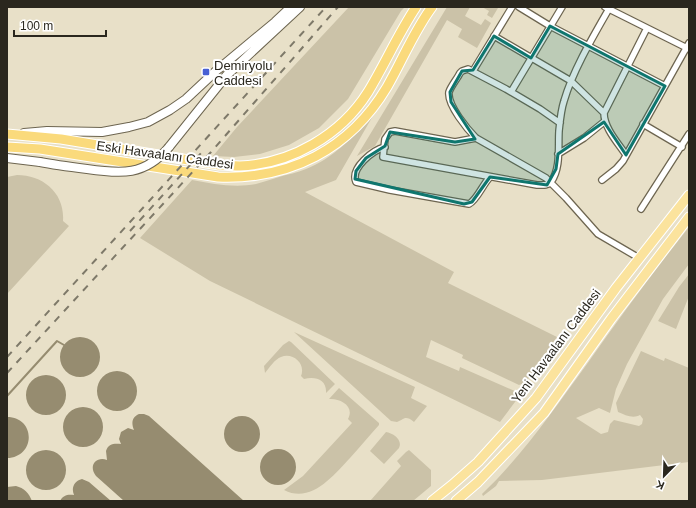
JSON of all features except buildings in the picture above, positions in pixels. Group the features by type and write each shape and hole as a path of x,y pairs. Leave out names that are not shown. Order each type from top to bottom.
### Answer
{"highway":[{"name":"Eski Havaalanı Caddesi","path":"7,134 61,139 219,165 240,166 274,161 310,146 338,126 360,104 368,93 416,7"},
{"name":"Eski Havaalanı Caddesi","path":"7,147 47,150 218,177 253,177 282,170 300,164 333,146 368,114 388,85 432,7"}],"main road":[{"path":"17,135 47,131 102,132 148,122 186,99 291,7"},
{"path":"7,158 110,172 129,172 148,165 163,154 226,76 300,7"},
{"name":"Yeni Havaalanı Caddesi","path":"432,501 478,462 536,398 639,258 689,194"},
{"path":"456,501 478,482 544,413 650,266 689,217"},
{"path":"639,258 650,266"},
{"path":"600,310 611,319"}],"street":[{"path":"473,71 512,7"},
{"path":"519,7 550,26 664,86"},
{"path":"511,92 562,7"},
{"path":"476,138 455,142 395,131 390,132 387,134 385,139 383,157 490,177 537,185 547,185 556,169 560,123 564,102 571,82 608,8 646,28 688,47 664,86 626,155 616,169 602,180"},
{"path":"626,155 608,128 604,113 646,28"},
{"path":"494,36 571,82 604,113"},
{"path":"560,123 540,108 473,71 466,69 460,73 450,92 449,97 460,119 476,138 546,178 571,203 598,234 639,258"},
{"path":"558,154 584,138 605,121"},
{"path":"643,124 682,147"},
{"path":"641,209 689,134"},
{"path":"385,148 377,150 366,158 356,171 356,182 464,204 472,202 484,183 490,177"}],"highlighted area":[{"path":"550,26 665,86 626,155 604,122 558,154 556,169 547,185 490,177 472,202 464,204 355,179 356,171 366,158 385,146 390,132 455,142 475,139 451,102 450,92 462,71 473,70 494,36 531,58"}],"shaded area":[{"path":"349,7 405,7 401,11 348,99 319,128 289,145 260,154 234,157 213,156 237,127"},
{"path":"447,7 470,7 465,16 481,25 485,19 491,23 477,48 458,37 462,29 447,20 375,146 357,156"},
{"path":"482,7 498,8 492,18 487,15 489,11"},
{"path":"374,114 336,180 305,192 454,272 448,283 557,337 526,382 519,385 462,358 463,355 431,340 426,357 459,371 460,367 517,392 518,398 500,422 210,281 140,238 192,180 240,186 259,183 303,170 325,159 343,146"},
{"path":"17,175 35,178 44,182 56,194 63,211 63,221 69,226 7,294 7,177"},
{"path":"689,227 689,264 663,299 627,364 616,389 610,413 599,408 576,418 601,434 608,432 610,424 614,420 639,426 642,424 643,419 640,415 632,417 618,412 616,403 641,351 664,361 665,358 689,368 689,462 542,480 499,481 496,486 483,496 482,494 525,448 637,294"},
{"path":"689,274 689,296 676,329 658,321"},
{"path":"294,332 415,387 411,398 427,406 414,422 407,418 397,422 391,421"},
{"path":"84,337 91,340 97,346 100,357 99,365 91,374 84,377 76,377 69,374 61,365 60,353 63,346 72,338"},
{"path":"289,341 335,384 326,393 323,382 313,378 304,379 301,376 302,367 300,363 290,356 279,358 265,373 264,366 283,345"},
{"path":"121,371 128,374 134,380 137,391 136,399 128,408 121,411 113,411 106,408 98,399 97,387 100,380 109,372"},
{"path":"50,375 57,378 63,384 66,395 65,403 57,412 50,415 42,415 35,412 27,403 26,391 29,384 38,376"},
{"path":"339,388 379,423 379,425 336,473 321,486 312,491 303,493 294,493 284,490 303,476 352,423 348,419 350,410 348,407 342,401 329,399"},
{"path":"87,407 94,410 100,416 103,427 102,435 94,444 87,447 79,447 72,444 64,435 63,423 66,416 75,408"},
{"path":"139,414 149,416 244,501 124,501 96,476 93,465 100,459 107,460 107,449 110,445 121,444 119,439 121,432 128,428 134,430 133,420"},
{"path":"242,416 252,419 257,424 260,434 257,444 252,449 242,452 232,449 227,444 224,434 227,424 232,419"},
{"path":"7,417 17,419 23,423 29,437 27,445 23,451 17,456 7,458"},
{"path":"386,432 397,437 400,445 384,464 370,451"},
{"path":"278,449 288,452 293,457 296,467 293,477 288,482 278,485 268,482 263,477 260,467 263,457 268,452"},
{"path":"50,450 57,453 63,459 66,470 65,478 57,487 50,490 42,490 35,487 27,478 26,466 29,459 38,451"},
{"path":"409,450 431,470 431,486 413,501 370,501 401,466 397,461"},
{"path":"82,479 89,482 111,501 60,501 66,495 74,495 74,485 77,481"},
{"path":"16,486 26,491 32,501 7,501 7,487"}],"waterway":[{"path":"7,396 57,341 64,345"}],"railway":[{"path":"7,357 326,7"},
{"path":"7,373 211,152 338,7"},
{"path":"130,231 203,151"}],"place":[{"name":"Demiryolu Caddesi","path":"206,72"}]}
